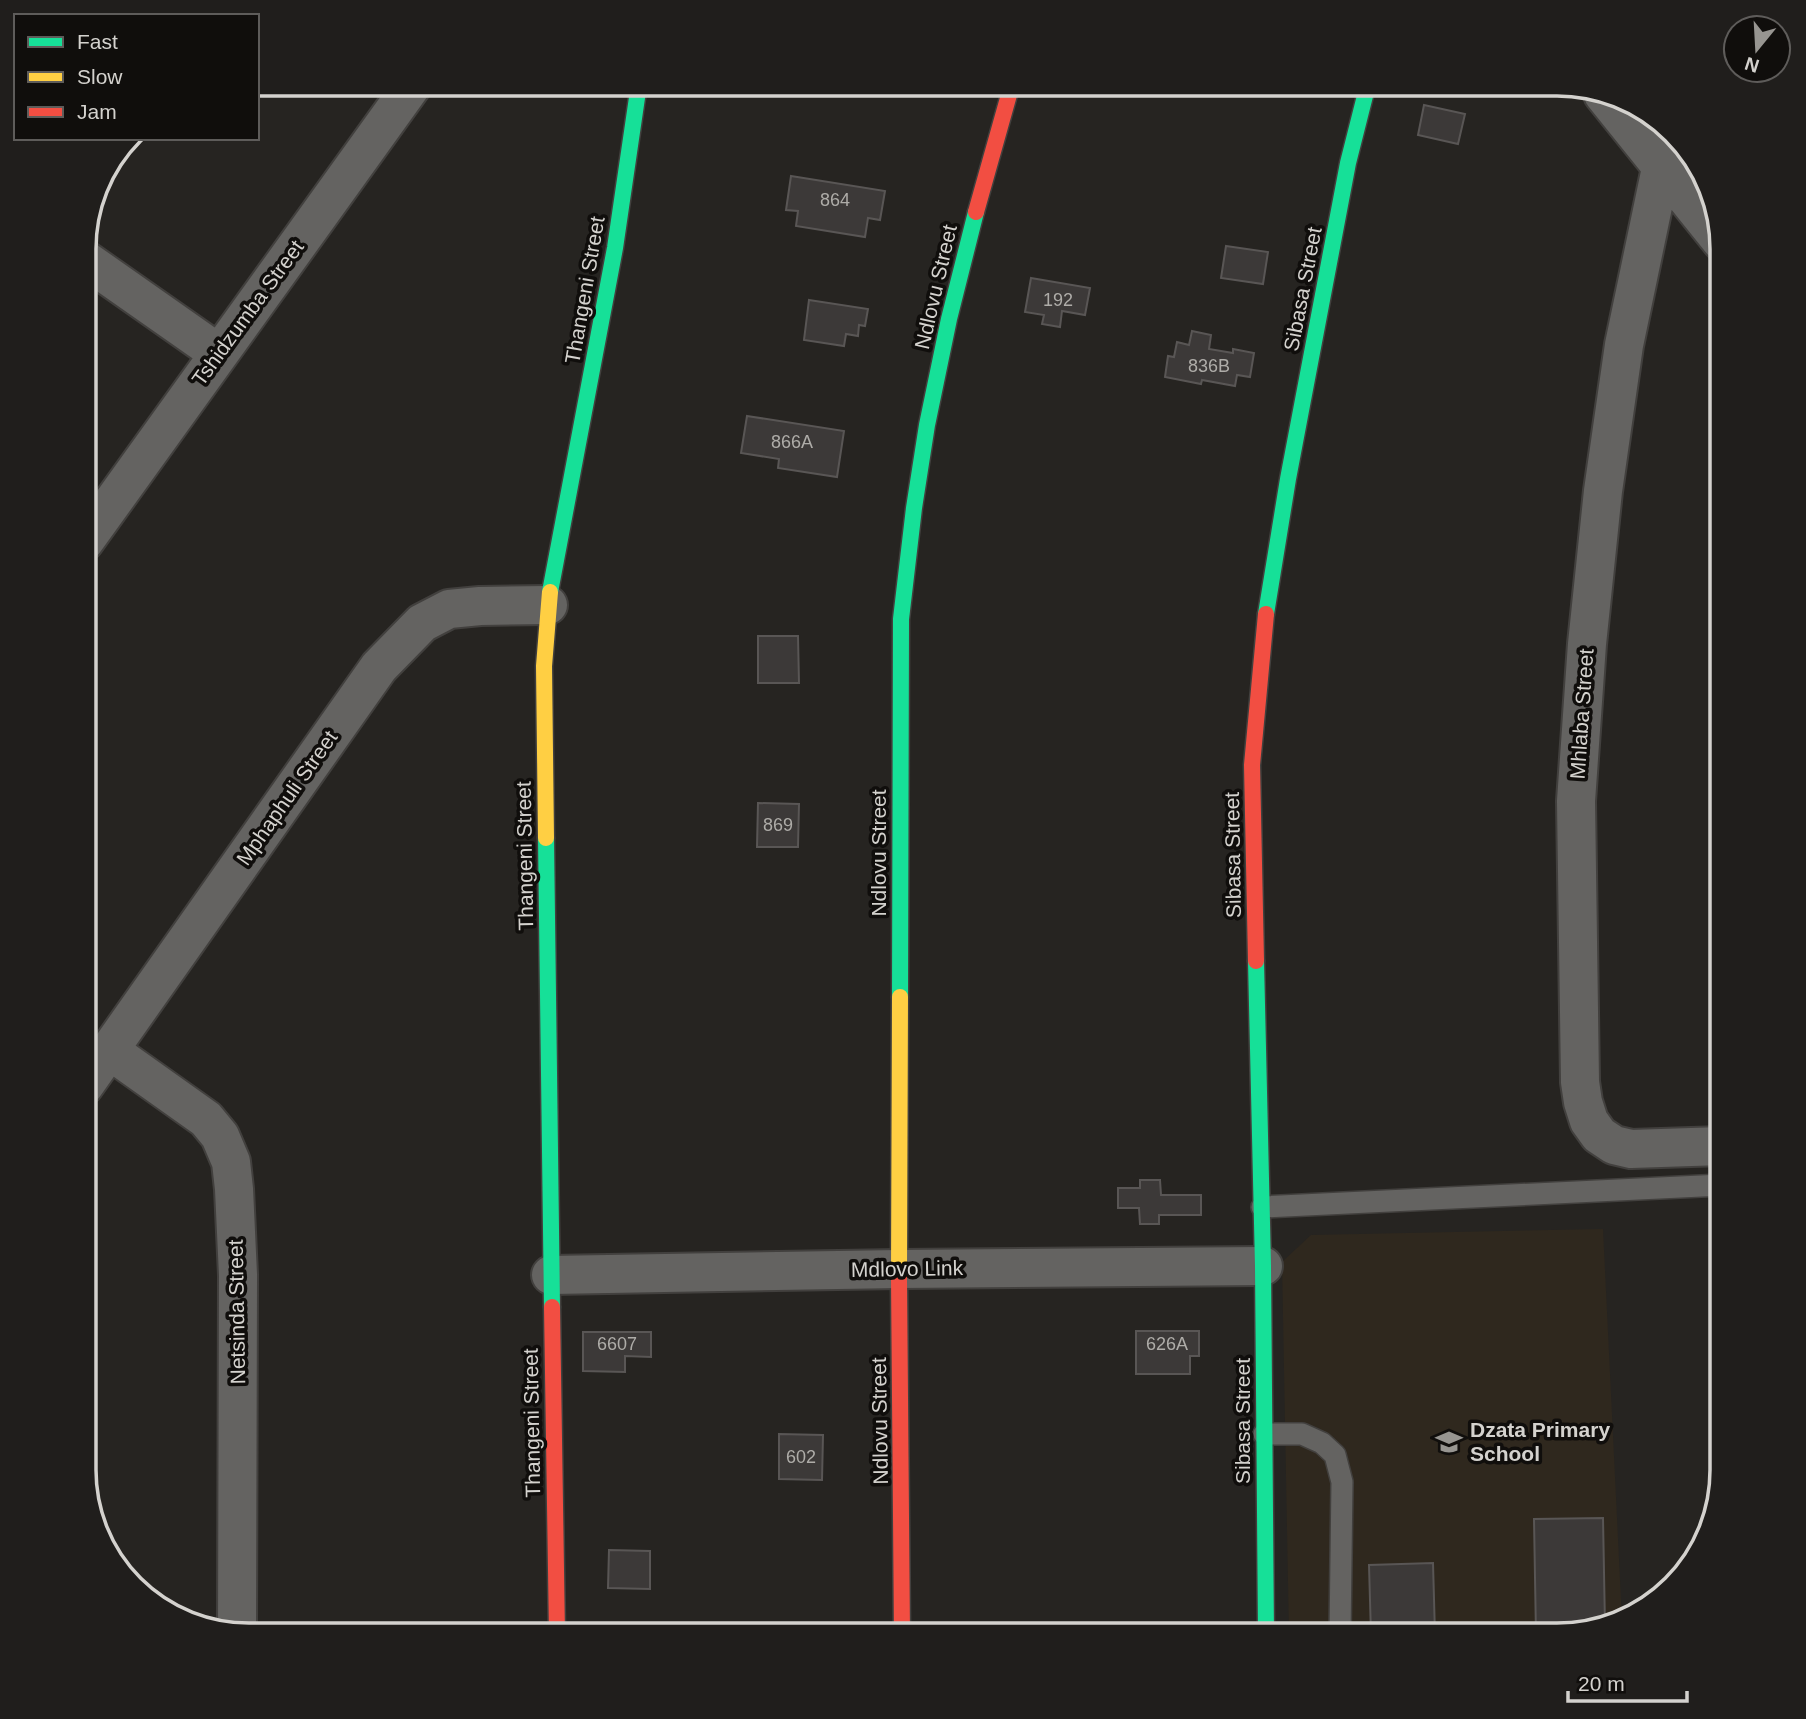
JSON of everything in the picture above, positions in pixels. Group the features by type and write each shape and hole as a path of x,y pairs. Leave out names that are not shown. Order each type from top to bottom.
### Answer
{"street":[{"name":"Tshidzumba Street","path":"97,524 404,96"},
{"name":"Thangeni Street","path":"556,1623 544,680 548,606 615,248 637,96"},
{"name":"Ndlovu Street","path":"902,1623 899,1269 901,619 931,399 967,240 1009,96"},
{"name":"Sibasa Street","path":"1266,1623 1262,1207 1252,765 1267,604 1288,479 1348,163 1365,96"},
{"path":"1613,107 1708,224"},
{"name":"Mhlaba Street","path":"1661,168 1624,345 1603,491 1587,644 1576,801 1580,1082 1589,1121 1599,1135 1615,1145 1631,1149 1710,1146"},
{"path":"97,268 218,354"},
{"name":"Mphaphuli Street","path":"97,1067 379,667 400,644 422,623 449,609 548,606"},
{"name":"Netsinda Street","path":"109,1050 206,1119 220,1136 231,1162 238,1275 237,1622"},
{"name":"Mdlovo Link","path":"551,1275 1262,1266"}],"lane":[{"path":"1262,1207 1710,1186"},
{"path":"1264,1434 1302,1434 1322,1443 1335,1455 1342,1482 1340,1623"}],"shaded area":[{"name":"Dzata Primary School","path":"1603,1229 1621,1608 1597,1618 1557,1623 1289,1623 1282,1262 1311,1235"}],"building":[{"path":"1424,105 1465,114 1458,144 1418,135"},
{"path":"791,176 885,191 880,220 868,218 865,237 796,226 798,211 786,210"},
{"path":"1226,246 1268,252 1263,284 1221,278"},
{"path":"1031,278 1090,288 1085,315 1062,311 1060,327 1042,324 1044,315 1025,312"},
{"path":"809,300 868,309 865,326 859,325 858,336 846,334 844,346 804,340"},
{"path":"1192,331 1211,335 1209,349 1233,353 1233,349 1254,353 1250,377 1237,375 1235,386 1202,380 1201,384 1165,377 1168,356 1174,357 1177,342 1189,345"},
{"path":"747,416 844,431 837,477 778,468 779,459 741,453"},
{"path":"758,636 798,636 799,683 758,683"},
{"path":"758,803 799,804 798,847 757,847"},
{"path":"1140,1180 1160,1180 1161,1195 1201,1195 1201,1215 1159,1215 1159,1224 1140,1224 1139,1208 1118,1208 1118,1188 1140,1188"},
{"path":"1136,1331 1199,1331 1199,1356 1190,1356 1190,1374 1136,1374"},
{"path":"583,1332 651,1332 651,1357 625,1356 625,1372 583,1371"},
{"path":"779,1434 823,1435 822,1480 779,1479"},
{"path":"1603,1518 1605,1615 1587,1620 1536,1623 1534,1519"},
{"path":"609,1550 650,1551 650,1589 608,1588"},
{"path":"1433,1563 1435,1623 1371,1623 1369,1565"}],"traffic: fast":[{"path":"550,592 615,248 637,96"},
{"path":"1266,614 1288,479 1348,163 1365,96"},
{"path":"900,997 901,619 927,425 949,319 976,212"},
{"path":"546,838 552,1307"},
{"path":"1256,961 1263,1266 1266,1623"}],"traffic: slow":[{"path":"546,838 544,666 550,592"},
{"path":"899,1278 900,997"}],"traffic: jam":[{"path":"976,212 1009,96"},
{"path":"1256,961 1252,765 1266,614"},
{"path":"899,1278 902,1623"},
{"path":"552,1307 557,1623"}],"place":[{"name":"Dzata Primary School","path":"1449,1442"}]}
